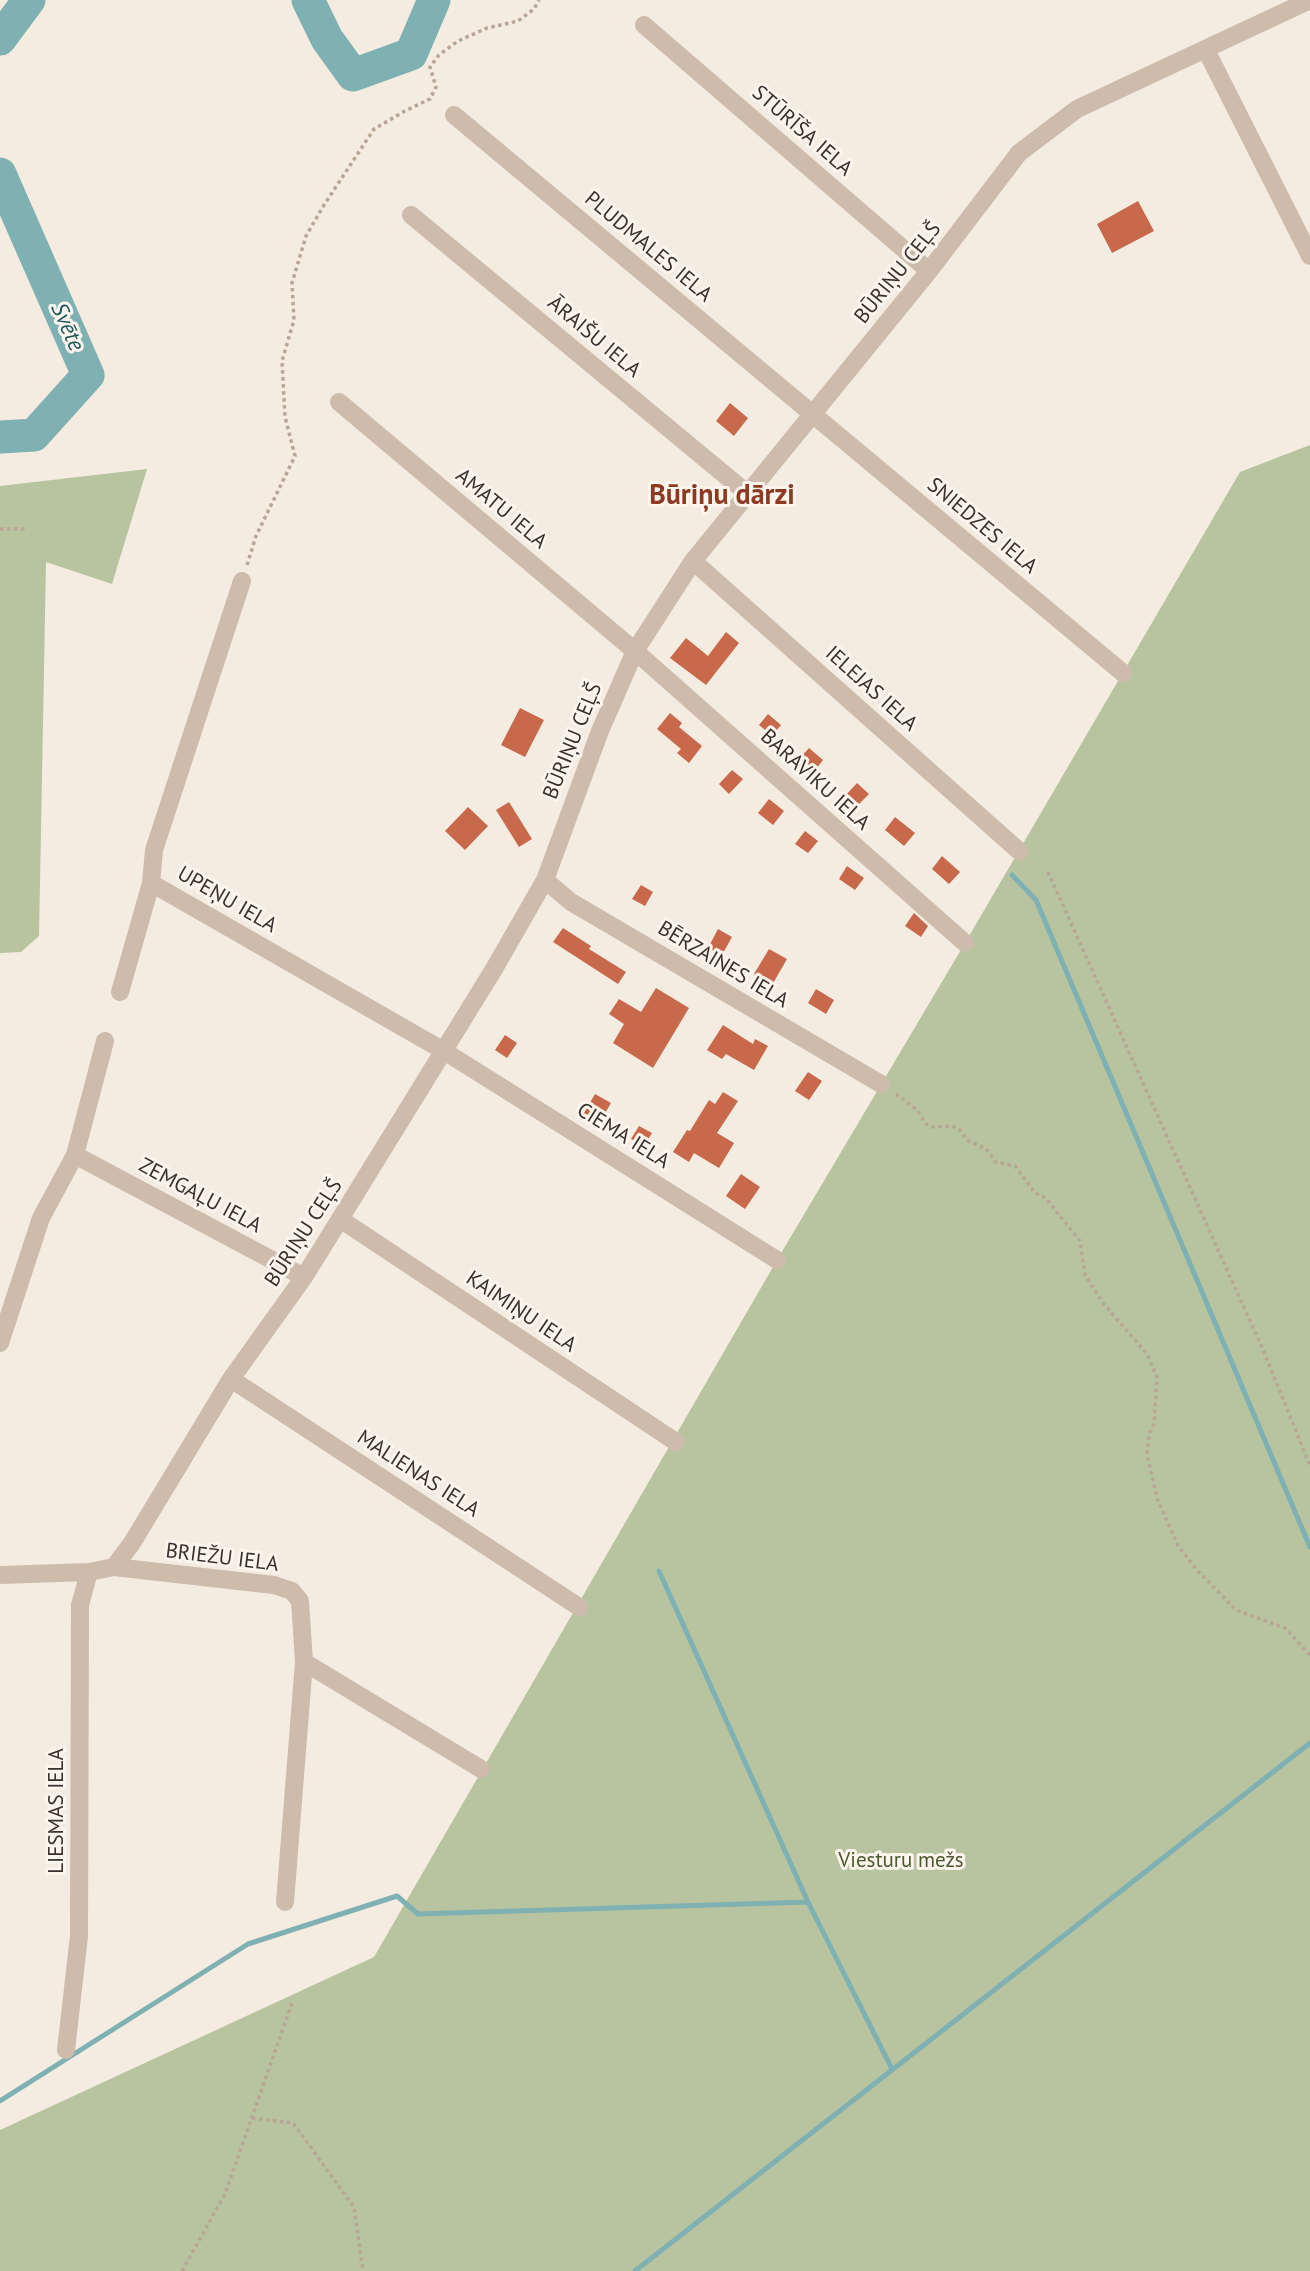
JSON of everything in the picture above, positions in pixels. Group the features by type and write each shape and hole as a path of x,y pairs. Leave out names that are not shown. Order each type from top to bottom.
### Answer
{"street":[{"path":"1279,0 1305,3"},
{"name":"BŪRIŅU CEĻŠ","path":"114,1567 132,1543 231,1378 304,1277 341,1219 494,969 545,880 600,730 635,651 693,561 929,271 1019,153 1077,108 1305,3"},
{"name":"STŪRĪŠA IELA","path":"644,25 929,271"},
{"path":"1206,50 1310,256"},
{"name":"PLUDMALES IELA","path":"454,115 813,414"},
{"name":"ĀRAIŠU IELA","path":"411,215 748,494"},
{"name":"AMATU IELA","path":"339,402 635,651"},
{"name":"SNIEDZES IELA","path":"813,414 1123,673"},
{"name":"IELEJAS IELA","path":"693,561 1019,851"},
{"name":"UPEŅU IELA","path":"242,581 154,850 151,883 444,1051"},
{"name":"BARAVIKU IELA","path":"635,651 965,943"},
{"name":"BĒRZAINES IELA","path":"545,880 571,902 881,1084"},
{"path":"120,992 151,883"},
{"path":"0,1343 41,1218 75,1155 105,1041"},
{"name":"CIEMA IELA","path":"444,1051 777,1260"},
{"name":"ZEMGAĻU IELA","path":"75,1155 304,1277"},
{"name":"KAIMIŅU IELA","path":"341,1219 676,1443"},
{"name":"MALIENAS IELA","path":"231,1378 579,1607"},
{"path":"0,1575 89,1572 114,1567"},
{"name":"BRIEŽU IELA","path":"114,1567 274,1585 292,1591 300,1601 304,1662 285,1902"},
{"name":"LIESMAS IELA","path":"66,2050 79,1936 80,1605 89,1572"},
{"path":"304,1662 481,1769"}],"path":[{"path":"242,581 256,536 295,456 285,417 282,362 294,320 292,284 306,236 374,129 430,99 436,87 430,67 439,55 458,41 487,28 518,21 534,9 539,0"},
{"path":"0,529 27,529"},
{"path":"1048,872 1264,1352 1310,1466"},
{"path":"881,1084 917,1110 926,1124 933,1127 952,1126 960,1130 967,1140 986,1149 996,1162 1015,1166 1035,1193 1046,1198 1080,1241 1085,1275 1103,1303 1147,1354 1157,1377 1154,1424 1149,1434 1147,1454 1157,1498 1178,1546 1236,1610 1285,1628 1310,1656"},
{"path":"182,2271 225,2194 293,2000"},
{"path":"252,2118 293,2123 354,2207 363,2271"}],"green space":[{"name":"Viesturu mežs","path":"1310,445 1310,2271 0,2271 0,2130 374,1957 777,1260 1240,472"},
{"path":"147,469 112,584 46,562 39,936 21,952 0,953 0,486"}],"water":[{"path":"418,0 446,0 434,33 414,21"}],"building":[{"path":"1138,201 1154,231 1112,253 1097,224"},
{"path":"730,403 748,418 734,436 716,421"},
{"path":"726,632 739,643 706,685 670,658 686,638 708,656"},
{"path":"520,708 544,720 525,757 501,745"},
{"path":"670,713 682,723 679,727 702,746 689,763 677,753 681,749 657,729"},
{"path":"768,714 781,725 772,736 759,725"},
{"path":"809,748 823,760 813,773 798,760"},
{"path":"732,770 743,779 729,794 719,784"},
{"path":"857,783 869,794 856,807 844,797"},
{"path":"769,799 784,811 773,825 758,813"},
{"path":"509,802 532,839 519,847 496,810"},
{"path":"468,807 488,826 465,850 445,831"},
{"path":"895,817 915,833 904,846 885,830"},
{"path":"805,831 818,841 808,853 795,844"},
{"path":"942,856 960,872 949,884 932,869"},
{"path":"847,866 864,878 855,890 839,879"},
{"path":"641,885 653,892 645,906 632,899"},
{"path":"914,913 928,926 921,937 905,926"},
{"path":"563,928 591,946 589,949 626,972 618,984 553,942"},
{"path":"718,929 732,937 722,955 708,948"},
{"path":"769,949 787,959 772,985 754,974"},
{"path":"656,988 689,1008 653,1068 613,1043 624,1024 609,1014 619,999 641,1012"},
{"path":"816,989 834,1000 826,1014 808,1003"},
{"path":"723,1025 753,1044 755,1039 768,1046 754,1070 726,1054 722,1059 707,1050"},
{"path":"505,1035 517,1043 507,1058 495,1050"},
{"path":"808,1072 822,1081 809,1100 795,1091"},
{"path":"723,1092 738,1101 717,1133 734,1143 719,1168 694,1153 689,1162 673,1152 709,1100 715,1104"},
{"path":"595,1094 611,1103 600,1122 584,1113"},
{"path":"639,1126 652,1133 644,1146 631,1139"},
{"path":"741,1174 760,1187 745,1209 726,1196"}],"waterway":[{"name":"Svēte","path":"0,39 29,0"},
{"name":"Svēte","path":"308,0 327,39 353,75 411,54 434,0"},
{"name":"Svēte","path":"0,174 88,375 34,435 0,437"},
{"path":"1012,875 1036,900 1310,1547"},
{"path":"659,1571 808,1902 892,2069"},
{"path":"635,2271 1310,1743"},
{"path":"0,2101 248,1944 397,1896 418,1914 808,1902"}],"district":[{"name":"Būriņu dārzi","path":"722,496"}]}
